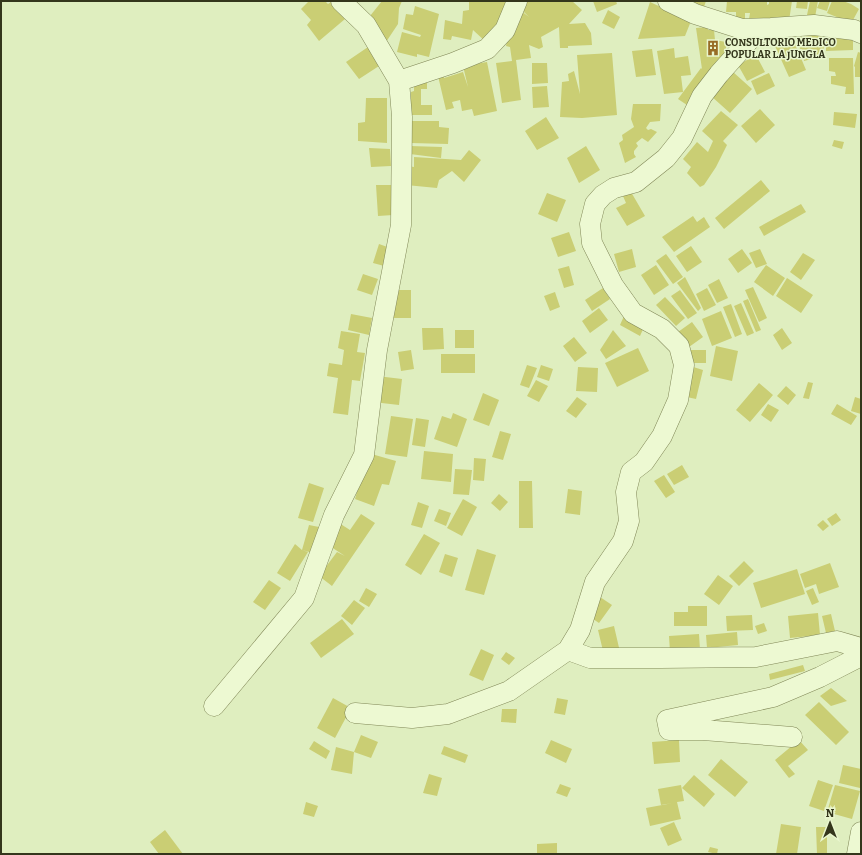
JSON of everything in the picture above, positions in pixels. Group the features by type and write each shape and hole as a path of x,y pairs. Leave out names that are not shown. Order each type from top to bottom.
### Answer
{"street":[{"path":"214,706 304,598 334,515 364,455 377,350 401,226 402,117 400,82 366,26 341,1"},
{"path":"400,82 487,49 505,30 518,1"},
{"path":"668,1 695,14 742,29 814,25 854,30 861,33"},
{"path":"355,713 412,718 448,714 509,691 568,650 580,630 595,582 623,541 629,521 626,492 631,472 644,462 662,436 678,400 684,365 679,346 662,329 633,313 613,286 592,243 590,224 595,204 603,195 614,188 636,182 666,158 682,138 702,96 719,74 753,36 771,28"},
{"path":"568,650 590,658 667,658 756,657 838,641 861,648"},
{"path":"792,737 703,730 669,730 667,720 773,697 820,677 861,656"},
{"path":"857,854 861,832"}],"building":[{"path":"309,1 325,1 328,4 331,2 345,19 319,41 307,25 311,20 301,9"},
{"path":"382,1 402,1 399,8 398,24 386,42 366,21"},
{"path":"469,1 508,1 498,26 486,42 473,30 471,40 452,36 451,40 443,39 445,20 462,24 463,11 469,10"},
{"path":"521,1 572,1 582,10 569,24 585,23 591,33 592,45 568,46 568,48 560,48 559,27 541,37 543,47 539,49 529,45 531,58 516,60 521,100 502,103 496,63 512,61 510,47 506,46 509,32 520,10 529,17 519,7"},
{"path":"593,1 616,1 617,4 597,12"},
{"path":"689,1 706,1 704,7"},
{"path":"727,1 767,2 767,5 769,4 769,1 792,1 789,21 749,19 750,13 745,13 745,20 736,20 736,12 726,12"},
{"path":"797,1 808,1 807,9 796,8"},
{"path":"810,1 818,1 815,17 807,15"},
{"path":"820,1 830,1 827,11 817,8"},
{"path":"832,1 843,1 859,9 853,20 839,18 827,13"},
{"path":"650,2 691,21 685,36 638,39"},
{"path":"415,6 439,14 429,57 417,54 417,57 397,52 402,32 420,37 421,35 403,29 406,14 413,15"},
{"path":"608,10 620,17 614,29 602,23"},
{"name":"CONSULTORIO MEDICO POPULAR LA JUNGLA","path":"708,27 708,30 714,30 715,40 726,42 726,53 687,105 678,99 701,68 702,69 696,28"},
{"path":"821,33 823,44 817,46 824,45 823,56 804,61 798,38"},
{"path":"826,35 853,35 853,50 826,51"},
{"path":"793,39 806,70 789,77 775,46"},
{"path":"368,47 379,66 359,79 346,62"},
{"path":"674,48 675,58 688,56 691,75 681,76 683,92 664,94 657,51"},
{"path":"652,49 656,75 636,77 632,51"},
{"path":"858,52 861,53 861,77 855,77 854,66"},
{"path":"612,53 617,115 582,118 560,117 562,82 569,81 568,74 574,71 580,94 577,55"},
{"path":"756,55 765,72 747,81 738,65"},
{"path":"829,58 853,58 854,94 845,94 846,87 831,84 831,76 836,76 835,72 829,71"},
{"path":"487,62 497,111 474,116 472,109 462,111 460,100 452,102 454,108 446,110 438,76 444,75 444,78 463,72 468,87 463,66"},
{"path":"532,63 547,63 548,83 532,84"},
{"path":"733,72 752,89 730,113 711,96"},
{"path":"769,73 775,86 757,95 751,81"},
{"path":"414,81 427,81 427,89 421,89 421,105 432,105 432,115 411,115 411,92 414,91"},
{"path":"547,86 549,107 533,108 532,87"},
{"path":"366,98 387,98 387,143 358,141 358,123 365,122"},
{"path":"633,104 661,104 660,121 650,122 646,128 657,132 648,142 642,138 636,143 638,146 634,151 634,154 636,157 625,163 619,143 623,140 622,135 634,127 631,119"},
{"path":"760,109 775,125 756,143 741,126"},
{"path":"721,111 738,125 723,141 727,145 716,167 704,185 700,187 687,173 691,167 683,159 697,142 708,152 713,141 702,131"},
{"path":"834,112 857,114 855,128 833,125"},
{"path":"546,117 559,138 537,150 525,131"},
{"path":"410,121 439,121 439,127 449,128 448,144 411,143"},
{"path":"834,140 844,142 842,149 832,146"},
{"path":"410,146 442,147 441,158 410,154"},
{"path":"586,146 600,170 579,183 567,158"},
{"path":"369,148 390,149 391,166 371,167"},
{"path":"469,150 481,160 464,182 452,171 439,180 437,188 406,185 408,166 414,167 414,157 461,160"},
{"path":"761,180 770,191 724,229 715,218"},
{"path":"376,185 393,185 393,215 378,216"},
{"path":"631,192 645,216 627,226 616,208 626,203 623,196"},
{"path":"547,193 566,200 557,222 538,214"},
{"path":"801,204 806,212 764,236 759,227"},
{"path":"693,216 697,222 704,217 710,227 674,252 662,237"},
{"path":"569,232 576,251 558,257 551,238"},
{"path":"379,244 393,249 388,267 373,263"},
{"path":"691,246 702,262 687,272 676,256"},
{"path":"632,249 636,267 619,272 614,254"},
{"path":"742,249 752,263 738,273 728,259"},
{"path":"760,249 767,264 756,268 749,253"},
{"path":"803,253 815,260 801,280 790,272"},
{"path":"666,254 683,277 673,284 656,261"},
{"path":"656,265 669,285 654,295 641,275"},
{"path":"766,265 785,278 773,296 754,282"},
{"path":"569,266 574,285 564,288 558,269"},
{"path":"363,274 378,279 372,295 357,290"},
{"path":"685,277 701,308 698,311 677,283"},
{"path":"787,278 813,295 801,313 776,296"},
{"path":"719,279 728,298 717,303 708,285"},
{"path":"753,287 767,318 759,322 745,290"},
{"path":"603,288 610,299 592,311 585,300"},
{"path":"707,288 716,305 704,311 696,294"},
{"path":"391,290 411,290 411,318 391,318"},
{"path":"680,290 697,313 688,319 671,296"},
{"path":"555,292 560,307 550,311 544,296"},
{"path":"665,297 685,318 676,326 656,305"},
{"path":"748,299 761,330 756,332 743,301"},
{"path":"741,303 754,333 747,336 734,306"},
{"path":"731,304 742,334 735,337 723,307"},
{"path":"599,308 608,320 590,333 582,321"},
{"path":"721,311 732,338 712,346 702,319"},
{"path":"351,314 372,318 369,335 348,330"},
{"path":"624,316 644,327 640,336 620,325"},
{"path":"692,322 703,337 689,347 678,332"},
{"path":"422,328 443,328 444,349 423,350"},
{"path":"782,328 792,343 782,350 773,335"},
{"path":"455,330 474,330 474,348 455,348"},
{"path":"613,330 626,346 606,359 600,350"},
{"path":"341,331 360,334 357,352 365,353 360,381 352,380 348,415 333,413 338,378 327,376 329,363 342,365 344,350 338,348"},
{"path":"574,337 587,353 575,362 563,346"},
{"path":"716,346 738,351 732,381 710,376"},
{"path":"638,348 649,371 617,387 605,363"},
{"path":"411,350 414,369 401,371 398,352"},
{"path":"690,350 706,350 706,363 690,363"},
{"path":"441,354 475,354 475,373 441,373"},
{"path":"527,365 537,368 529,388 520,385"},
{"path":"541,365 553,369 549,381 537,377"},
{"path":"690,366 703,370 696,399 682,396"},
{"path":"578,367 598,368 597,392 576,391"},
{"path":"377,376 402,379 399,405 373,402"},
{"path":"536,380 548,386 539,402 527,396"},
{"path":"808,382 813,383 809,399 803,398"},
{"path":"759,383 773,395 750,422 736,410"},
{"path":"786,386 796,395 788,405 777,396"},
{"path":"483,393 499,400 489,426 473,420"},
{"path":"577,397 587,404 576,418 566,411"},
{"path":"855,397 861,399 861,414 851,411"},
{"path":"768,404 779,410 771,422 761,415"},
{"path":"837,404 857,416 851,425 831,414"},
{"path":"453,413 467,419 457,447 434,439 442,416 451,419"},
{"path":"391,416 413,419 407,457 385,454"},
{"path":"416,418 429,420 425,447 412,445"},
{"path":"500,431 511,434 503,460 492,457"},
{"path":"424,451 453,454 451,482 421,479"},
{"path":"368,453 396,461 389,485 382,484 374,506 355,499"},
{"path":"474,458 486,459 484,481 473,480"},
{"path":"682,465 689,477 674,485 667,474"},
{"path":"455,469 472,470 469,495 453,494"},
{"path":"664,475 675,492 666,498 654,481"},
{"path":"519,481 532,481 533,528 519,528"},
{"path":"309,483 324,488 313,522 298,518"},
{"path":"568,489 582,491 580,515 565,513"},
{"path":"499,494 508,502 500,511 491,503"},
{"path":"463,499 477,507 462,536 447,528"},
{"path":"418,502 429,506 422,528 411,525"},
{"path":"439,509 451,513 446,526 434,521"},
{"path":"836,513 841,520 832,526 827,519"},
{"path":"361,514 375,523 332,586 319,576 337,552 345,556 325,543 339,523 350,530"},
{"path":"823,520 829,526 823,531 817,525"},
{"path":"309,525 324,528 317,554 302,550"},
{"path":"424,534 440,543 421,575 405,565"},
{"path":"295,544 302,550 308,552 290,581 277,573"},
{"path":"477,549 496,555 484,595 465,590"},
{"path":"445,554 458,558 452,577 439,572"},
{"path":"744,561 754,571 739,586 729,576"},
{"path":"830,563 839,587 819,594 816,584 805,588 800,574"},
{"path":"797,569 805,594 761,608 753,583"},
{"path":"718,575 733,586 719,605 704,594"},
{"path":"269,580 281,588 265,610 253,602"},
{"path":"366,588 377,594 369,607 359,601"},
{"path":"813,588 819,602 812,605 806,591"},
{"path":"600,597 612,605 599,623 587,615"},
{"path":"354,600 365,608 352,625 341,616"},
{"path":"688,606 707,606 707,626 674,626 674,612 688,612"},
{"path":"818,613 820,635 790,638 788,616"},
{"path":"831,614 835,631 826,633 822,616"},
{"path":"752,615 753,630 727,631 726,616"},
{"path":"342,619 354,634 321,658 310,643"},
{"path":"764,623 767,631 758,634 755,626"},
{"path":"614,626 620,652 604,655 598,630"},
{"path":"737,632 738,645 707,648 706,635"},
{"path":"699,634 700,650 670,652 669,636"},
{"path":"481,649 494,655 483,681 469,675"},
{"path":"506,652 515,658 509,665 501,659"},
{"path":"803,665 805,671 770,680 769,674"},
{"path":"831,688 847,701 831,706 820,696"},
{"path":"333,698 351,708 335,738 317,728"},
{"path":"557,698 568,700 565,715 554,713"},
{"path":"819,702 849,732 836,745 805,715"},
{"path":"502,709 517,709 516,723 501,722"},
{"path":"361,735 378,742 371,758 354,752"},
{"path":"551,740 572,749 566,763 545,753"},
{"path":"679,740 680,762 654,764 652,742"},
{"path":"799,740 808,750 788,766 795,774 789,778 775,760"},
{"path":"314,741 330,751 326,759 309,749"},
{"path":"444,746 468,755 465,763 441,754"},
{"path":"336,747 354,752 352,774 331,770"},
{"path":"721,759 748,782 735,797 708,775"},
{"path":"843,765 861,769 860,788 839,783"},
{"path":"429,774 442,778 437,796 423,793"},
{"path":"694,775 715,794 704,807 682,788"},
{"path":"818,780 833,785 824,811 809,806"},
{"path":"560,784 571,788 567,797 556,793"},
{"path":"681,785 684,801 677,802 681,819 650,826 646,808 673,803 661,805 658,789"},
{"path":"835,785 860,791 852,819 827,812"},
{"path":"306,802 318,806 314,817 303,814"},
{"path":"674,822 682,840 668,846 660,828"},
{"path":"781,824 801,827 797,854 776,854"},
{"path":"816,827 827,827 827,854 817,854"},
{"path":"165,830 183,854 159,854 150,842"},
{"path":"557,843 557,854 537,854 537,844"},
{"path":"710,847 718,849 717,854 708,852"}],"place":[{"name":"CONSULTORIO MEDICO POPULAR LA JUNGLA","path":"713,48"}]}
